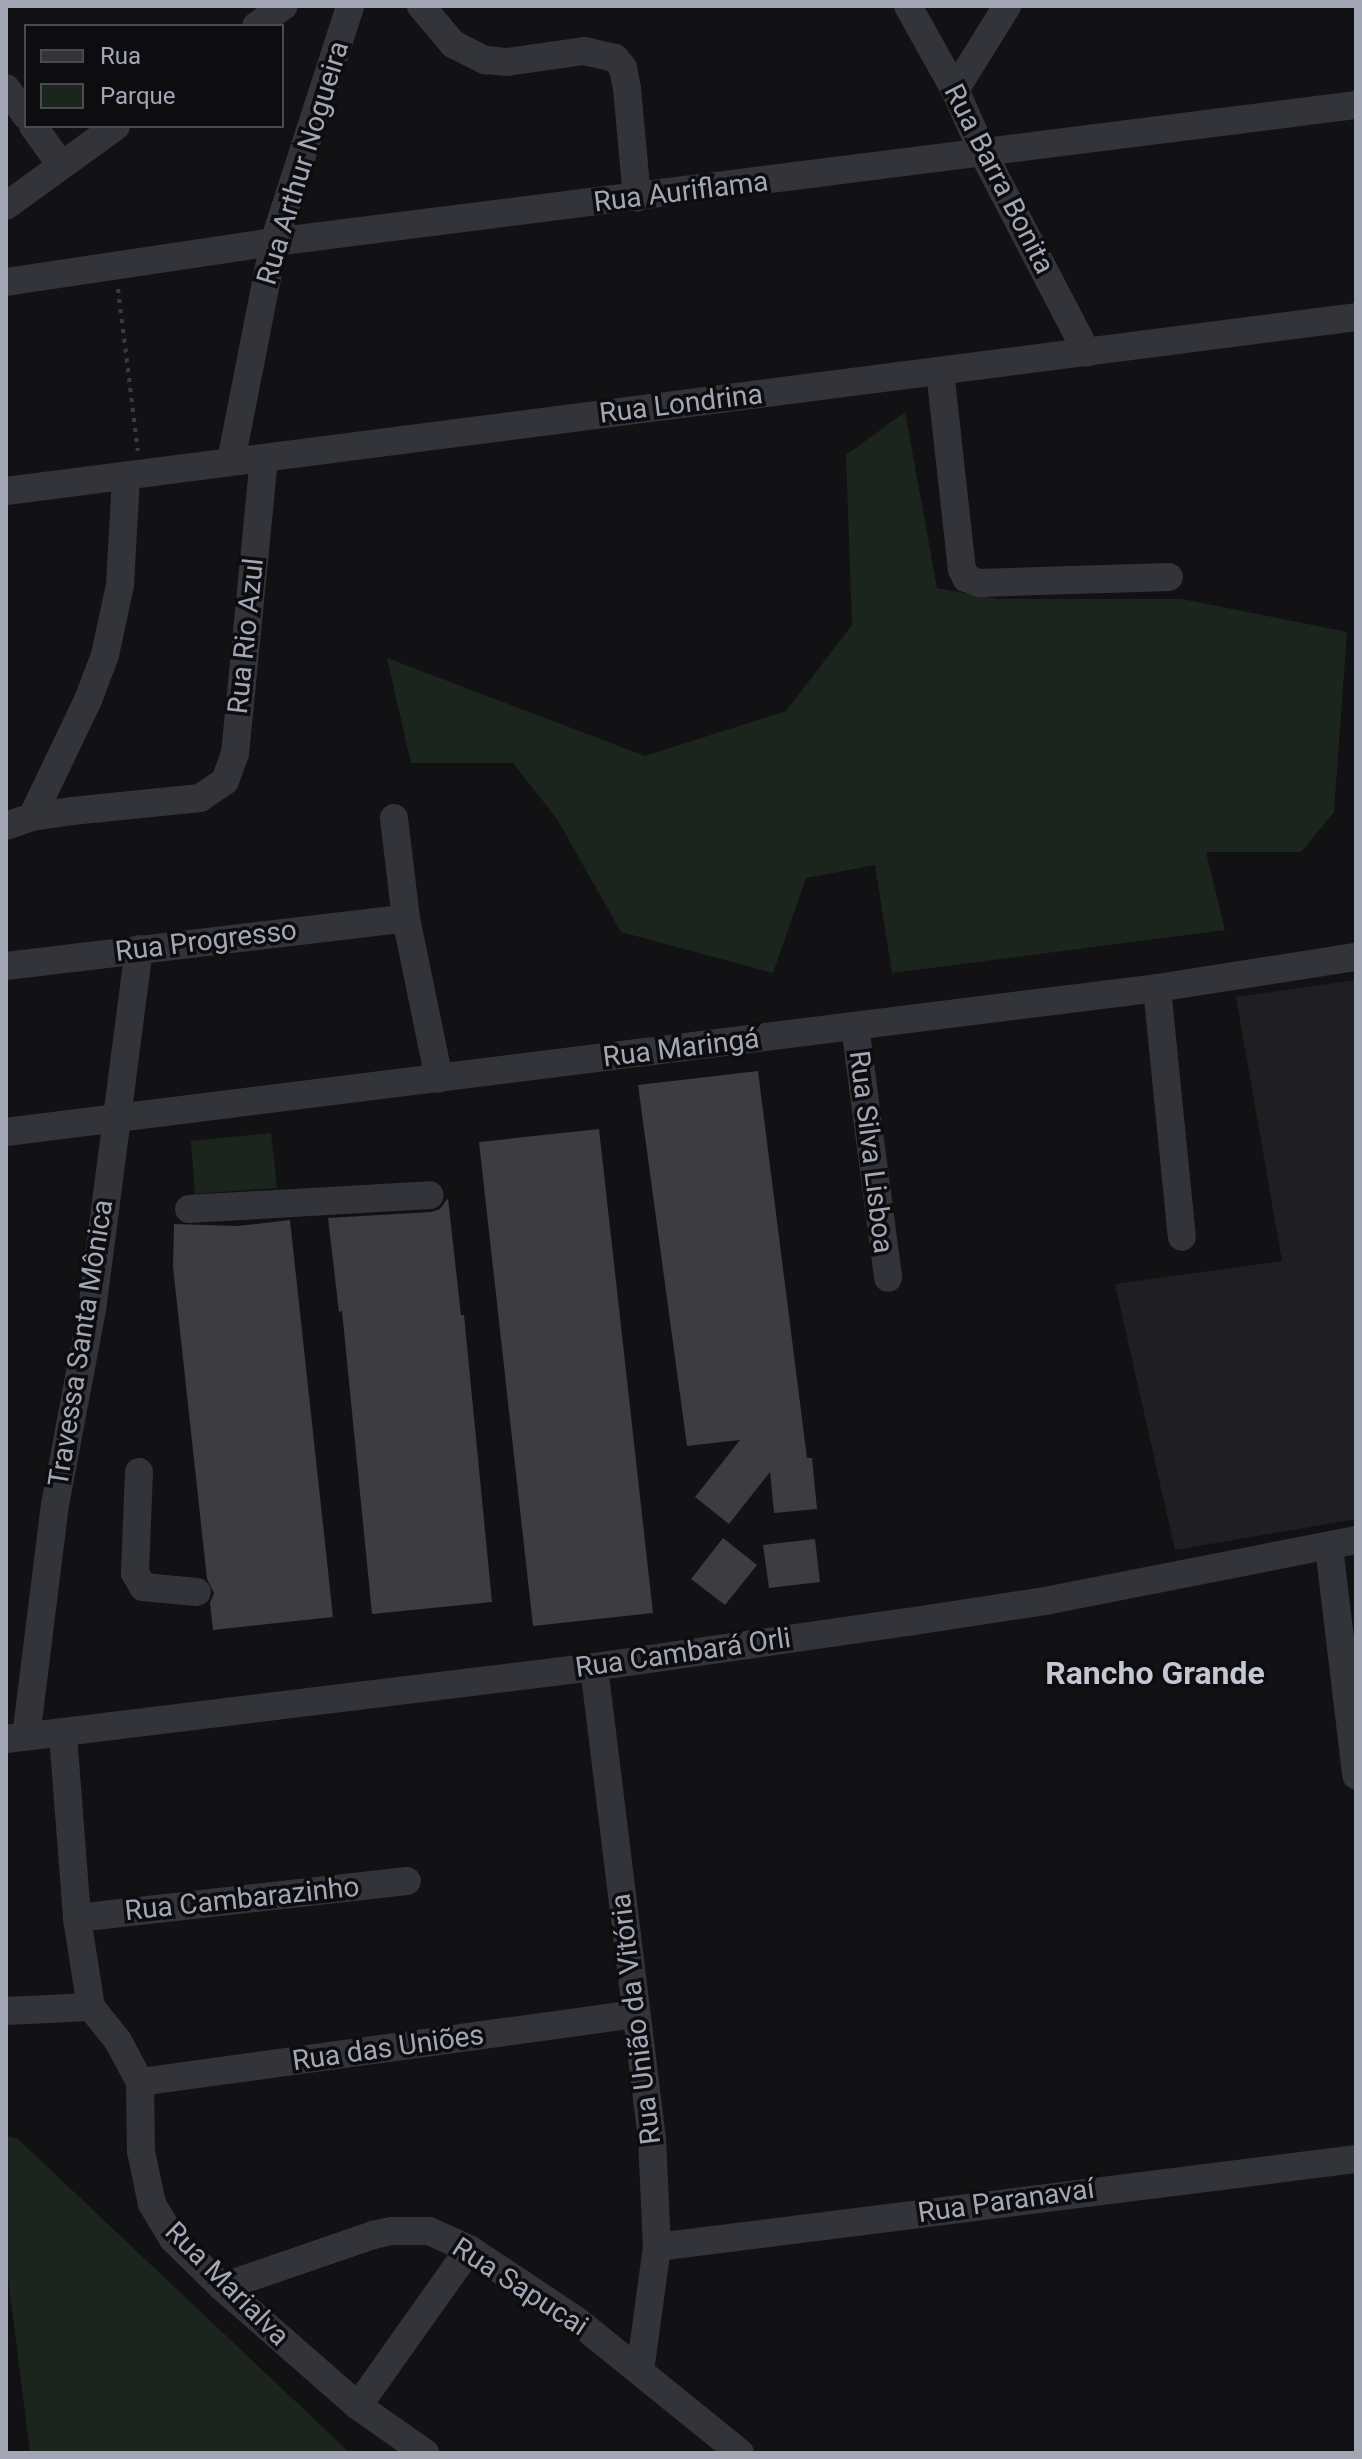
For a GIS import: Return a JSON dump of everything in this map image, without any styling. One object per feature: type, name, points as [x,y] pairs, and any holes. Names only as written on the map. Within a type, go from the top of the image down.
[{"type":"street","points":[[259,24],[284,6]]},
{"type":"street","name":"Rua Arthur Nogueira","points":[[231,461],[274,242],[350,6]]},
{"type":"street","points":[[421,6],[453,44],[485,60],[507,62],[584,51],[615,58],[623,68],[627,88],[637,198]]},
{"type":"street","name":"Rua Barra Bonita","points":[[908,6],[955,90],[983,153],[1087,353]]},
{"type":"street","points":[[955,90],[1007,6]]},
{"type":"street","points":[[6,88],[24,113]]},
{"type":"street","name":"Rua Auriflama","points":[[6,282],[274,242],[1356,105]]},
{"type":"street","points":[[34,128],[61,165]]},
{"type":"street","points":[[6,206],[113,128]]},
{"type":"street","name":"Rua Londrina","points":[[6,491],[1356,317]]},
{"type":"street","points":[[940,371],[962,569],[966,578],[979,583],[1169,577]]},
{"type":"street","name":"Rua Rio Azul","points":[[19,821],[200,798],[225,781],[235,754],[264,458]]},
{"type":"street","points":[[19,821],[88,700],[105,655],[120,585],[133,475]]},
{"type":"street","points":[[394,818],[406,918],[439,1079]]},
{"type":"street","name":"Rua Progresso","points":[[6,966],[406,918]]},
{"type":"street","name":"Travessa Santa Mônica","points":[[16,1738],[92,1310],[139,949]]},
{"type":"street","name":"Rua Maringá","points":[[6,1132],[1157,988],[1356,957]]},
{"type":"street","points":[[1157,988],[1182,1237]]},
{"type":"street","name":"Rua Silva Lisboa","points":[[855,1026],[888,1278]]},
{"type":"street","points":[[189,1209],[430,1195]]},
{"type":"street","points":[[139,1472],[135,1573],[143,1587],[197,1592]]},
{"type":"street","points":[[1342,1543],[1356,1775]]},
{"type":"street","name":"Rua Cambará Orli","points":[[16,1738],[63,1735],[210,1713],[594,1667],[1045,1601],[1342,1543]]},
{"type":"street","name":"Rua União da Vitória","points":[[594,1667],[652,2138],[657,2247],[640,2371]]},
{"type":"street","name":"Rua Marialva","points":[[63,1735],[77,1918],[91,2007],[118,2041],[140,2082],[141,2151],[152,2204],[173,2239],[222,2287],[358,2406],[425,2453]]},
{"type":"street","name":"Rua Cambarazinho","points":[[77,1918],[407,1881]]},
{"type":"street","points":[[6,2011],[91,2007]]},
{"type":"street","name":"Rua das Uniões","points":[[140,2082],[636,2014]]},
{"type":"street","name":"Rua Paranavaí","points":[[657,2247],[1356,2159]]},
{"type":"street","name":"Rua Sapucai","points":[[222,2287],[392,2231],[429,2231],[469,2249],[576,2320],[740,2453]]},
{"type":"street","points":[[358,2406],[469,2249]]},
{"type":"path","points":[[115,265],[133,475]]},
{"type":"shaded area","points":[[1356,980],[1356,1519],[1175,1550],[1115,1284],[1282,1261],[1236,997]]},
{"type":"green space","points":[[905,412],[937,588],[998,599],[1182,599],[1347,632],[1334,812],[1301,852],[1206,852],[1225,930],[892,973],[875,865],[806,878],[773,973],[621,932],[557,819],[513,763],[411,763],[387,658],[645,756],[786,711],[852,625],[846,455]]},
{"type":"green space","points":[[271,1133],[277,1188],[195,1194],[191,1141]]},
{"type":"green space","points":[[6,2136],[18,2139],[350,2453],[30,2453],[6,2262]]},
{"type":"building","points":[[758,1071],[807,1458],[812,1458],[817,1509],[774,1513],[770,1472],[729,1524],[695,1497],[740,1440],[687,1446],[638,1085]]},
{"type":"building","points":[[599,1129],[653,1613],[533,1626],[479,1142]]},
{"type":"building","points":[[448,1198],[461,1315],[464,1315],[492,1602],[372,1614],[342,1311],[339,1312],[328,1218],[431,1212],[440,1209]]},
{"type":"building","points":[[290,1220],[333,1617],[213,1630],[210,1603],[214,1593],[207,1579],[173,1267],[174,1224],[238,1226]]},
{"type":"building","points":[[723,1538],[757,1565],[725,1605],[691,1579]]},
{"type":"building","points":[[815,1539],[820,1582],[769,1588],[763,1545]]},
{"type":"district","name":"Rancho Grande","points":[[1155,1673]]}]
